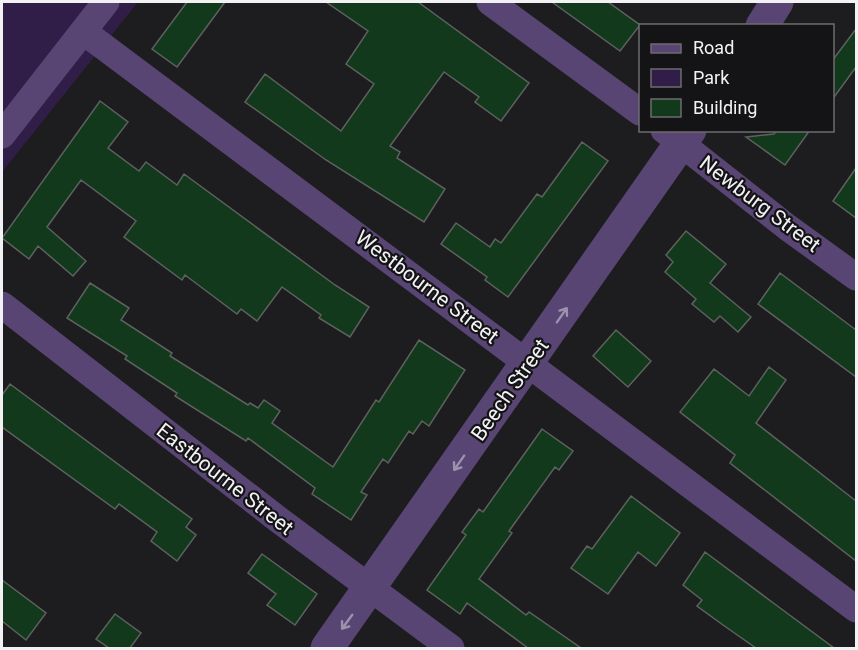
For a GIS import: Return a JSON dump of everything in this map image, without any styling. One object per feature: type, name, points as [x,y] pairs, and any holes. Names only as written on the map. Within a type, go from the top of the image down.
[{"type":"street","points":[[2,135],[106,2]]},
{"type":"street","points":[[490,2],[639,111]]},
{"type":"street","points":[[763,24],[777,2]]},
{"type":"street","name":"Westbourne Street","points":[[84,32],[856,609]]},
{"type":"street","name":"Beech Street","points":[[327,648],[529,364],[678,135]]},
{"type":"street","name":"Newburg Street","points":[[678,135],[856,277]]},
{"type":"street","name":"Eastbourne Street","points":[[2,305],[370,589],[451,648]]},
{"type":"green space","points":[[2,2],[138,2],[2,172]]},
{"type":"building","points":[[187,2],[225,2],[177,67],[152,49]]},
{"type":"building","points":[[326,2],[418,2],[529,83],[501,121],[475,102],[479,97],[444,72],[390,146],[400,152],[397,158],[445,189],[424,222],[326,160],[245,102],[265,74],[341,131],[374,84],[346,64],[368,31]]},
{"type":"building","points":[[552,2],[608,2],[639,24],[620,51]]},
{"type":"building","points":[[856,29],[856,67],[834,97],[834,58]]},
{"type":"building","points":[[100,101],[128,122],[108,148],[139,171],[146,162],[177,185],[184,174],[335,285],[369,307],[350,337],[319,318],[321,315],[282,287],[257,321],[241,309],[237,314],[185,275],[182,280],[124,237],[136,221],[81,180],[47,227],[86,261],[73,276],[38,246],[29,259],[2,238]]},
{"type":"building","points":[[776,132],[809,132],[785,165],[746,137]]},
{"type":"building","points":[[582,142],[608,161],[508,297],[485,280],[487,277],[441,244],[456,223],[490,247],[495,239],[501,243],[537,194],[542,197]]},
{"type":"building","points":[[856,168],[856,218],[833,201]]},
{"type":"building","points":[[686,231],[726,264],[710,283],[751,317],[738,332],[720,316],[714,322],[692,304],[696,299],[665,272],[673,262],[666,255]]},
{"type":"building","points":[[780,273],[856,330],[856,377],[758,304]]},
{"type":"building","points":[[90,283],[129,308],[121,320],[172,353],[170,356],[248,405],[250,403],[258,408],[264,400],[280,411],[272,423],[333,467],[376,400],[379,402],[419,340],[465,370],[429,426],[422,421],[413,434],[409,431],[388,463],[383,459],[361,492],[367,495],[351,520],[312,494],[315,488],[248,438],[246,441],[175,396],[177,393],[125,359],[127,356],[67,318]]},
{"type":"building","points":[[616,330],[651,361],[628,387],[593,356]]},
{"type":"building","points":[[769,367],[786,380],[756,423],[856,501],[856,561],[730,463],[735,455],[680,412],[714,369],[749,396]]},
{"type":"building","points":[[10,384],[192,519],[186,527],[196,535],[177,561],[151,541],[157,532],[119,504],[115,509],[2,427],[2,395]]},
{"type":"building","points":[[542,429],[573,451],[559,470],[555,467],[509,531],[512,533],[479,579],[526,615],[529,612],[581,648],[528,648],[467,603],[460,614],[427,590],[466,535],[462,532],[479,509],[483,512]]},
{"type":"building","points":[[631,496],[680,533],[656,566],[638,552],[608,594],[571,568],[587,546],[592,549]]},
{"type":"building","points":[[705,552],[834,648],[756,648],[697,606],[702,600],[683,585]]},
{"type":"building","points":[[262,554],[317,594],[295,625],[267,605],[276,594],[248,573]]},
{"type":"building","points":[[2,580],[46,613],[26,640],[2,621]]},
{"type":"building","points":[[115,614],[141,633],[130,648],[109,648],[96,639]]}]
